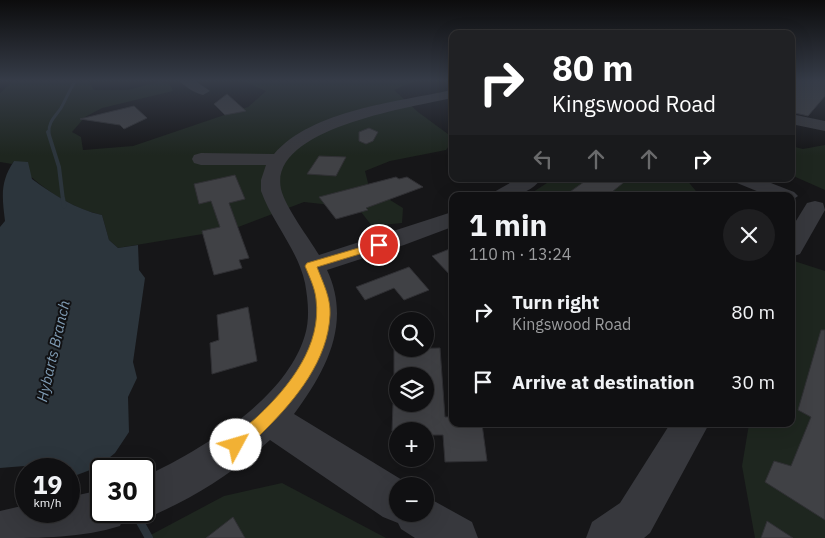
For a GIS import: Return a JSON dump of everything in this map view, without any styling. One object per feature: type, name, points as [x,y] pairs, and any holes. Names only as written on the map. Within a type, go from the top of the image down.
[{"type":"street","points":[[155,493],[215,461],[247,437],[268,418],[299,380],[312,356],[320,335],[324,315],[322,297],[311,266],[271,190],[272,172],[278,160],[295,143],[330,124],[407,105]]},
{"type":"street","points":[[795,119],[825,126]]},
{"type":"street","points":[[201,159],[278,160]]},
{"type":"street","points":[[507,192],[526,182]]},
{"type":"street","points":[[752,182],[778,192]]},
{"type":"street","points":[[795,200],[820,210],[795,244]]},
{"type":"street","points":[[311,266],[395,240],[449,220]]},
{"type":"street","points":[[268,418],[389,496]]},
{"type":"street","points":[[608,538],[635,518],[688,427]]},
{"type":"street","points":[[0,533],[90,514]]},
{"type":"street","points":[[429,522],[456,538]]},
{"type":"shaded area","points":[[0,105],[114,105],[102,108],[85,117],[72,132],[81,137],[83,150],[133,146],[250,105],[410,105],[449,135],[449,146],[446,150],[390,161],[365,171],[369,187],[403,208],[402,223],[372,226],[358,208],[304,202],[233,229],[118,248],[109,240],[102,215],[65,201],[33,179],[14,161],[12,164],[0,162]]},
{"type":"shaded area","points":[[825,145],[825,190],[795,177],[795,147],[803,149]]},
{"type":"shaded area","points":[[548,182],[688,182],[697,192],[533,192]]},
{"type":"shaded area","points":[[795,261],[825,271],[825,538],[755,538],[742,466],[748,427],[795,427]]},
{"type":"shaded area","points":[[282,483],[386,538],[145,538],[224,496]]},
{"type":"water","points":[[14,161],[28,162],[32,179],[74,205],[102,215],[109,240],[118,248],[138,245],[139,270],[145,278],[133,362],[137,378],[128,397],[129,432],[115,453],[109,458],[90,458],[90,470],[80,474],[80,458],[15,458],[15,467],[0,468],[0,227],[5,221],[3,190],[9,169]]},
{"type":"building","points":[[215,105],[239,105],[246,111],[225,115]]},
{"type":"building","points":[[795,105],[817,105],[808,116],[795,113]]},
{"type":"building","points":[[134,106],[147,118],[124,129],[120,125],[80,119]]},
{"type":"building","points":[[369,128],[378,132],[373,141],[366,144],[359,141],[359,132]]},
{"type":"building","points":[[319,156],[346,157],[336,176],[307,174]]},
{"type":"building","points":[[235,175],[245,199],[229,203],[249,258],[239,260],[242,268],[214,275],[202,231],[220,227],[211,201],[199,204],[194,184]]},
{"type":"building","points":[[396,177],[399,179],[407,177],[423,187],[366,208],[368,210],[336,219],[319,197]]},
{"type":"building","points":[[584,182],[624,182],[612,192],[570,192]]},
{"type":"building","points":[[449,249],[449,274],[432,256]]},
{"type":"building","points":[[409,267],[429,290],[404,300],[394,288],[365,300],[356,287]]},
{"type":"building","points":[[248,307],[257,361],[212,374],[210,343],[219,340],[217,315]]},
{"type":"building","points":[[821,330],[825,330],[825,520],[765,482],[774,461],[791,466],[811,417],[798,410]]},
{"type":"building","points":[[434,348],[440,348],[445,417],[449,417],[449,427],[482,427],[487,461],[445,462],[443,435],[434,435],[434,422],[392,422],[393,412],[434,412],[434,367],[394,367],[394,357],[434,357]]},
{"type":"building","points":[[233,517],[245,538],[206,538]]},
{"type":"building","points":[[767,521],[793,538],[761,538]]},
{"type":"waterway","name":"Hybarts Branch","points":[[49,133],[51,123],[63,105]]},
{"type":"waterway","name":"Hybarts Branch","points":[[48,132],[59,167],[63,200]]},
{"type":"waterway","name":"Hybarts Branch","points":[[63,199],[64,206]]},
{"type":"waterway","name":"Hybarts Branch","points":[[141,523],[149,538]]},
{"type":"route","points":[[236,445],[268,418],[281,404],[299,380],[312,356],[320,335],[324,315],[318,281],[311,266],[379,245]]}]
